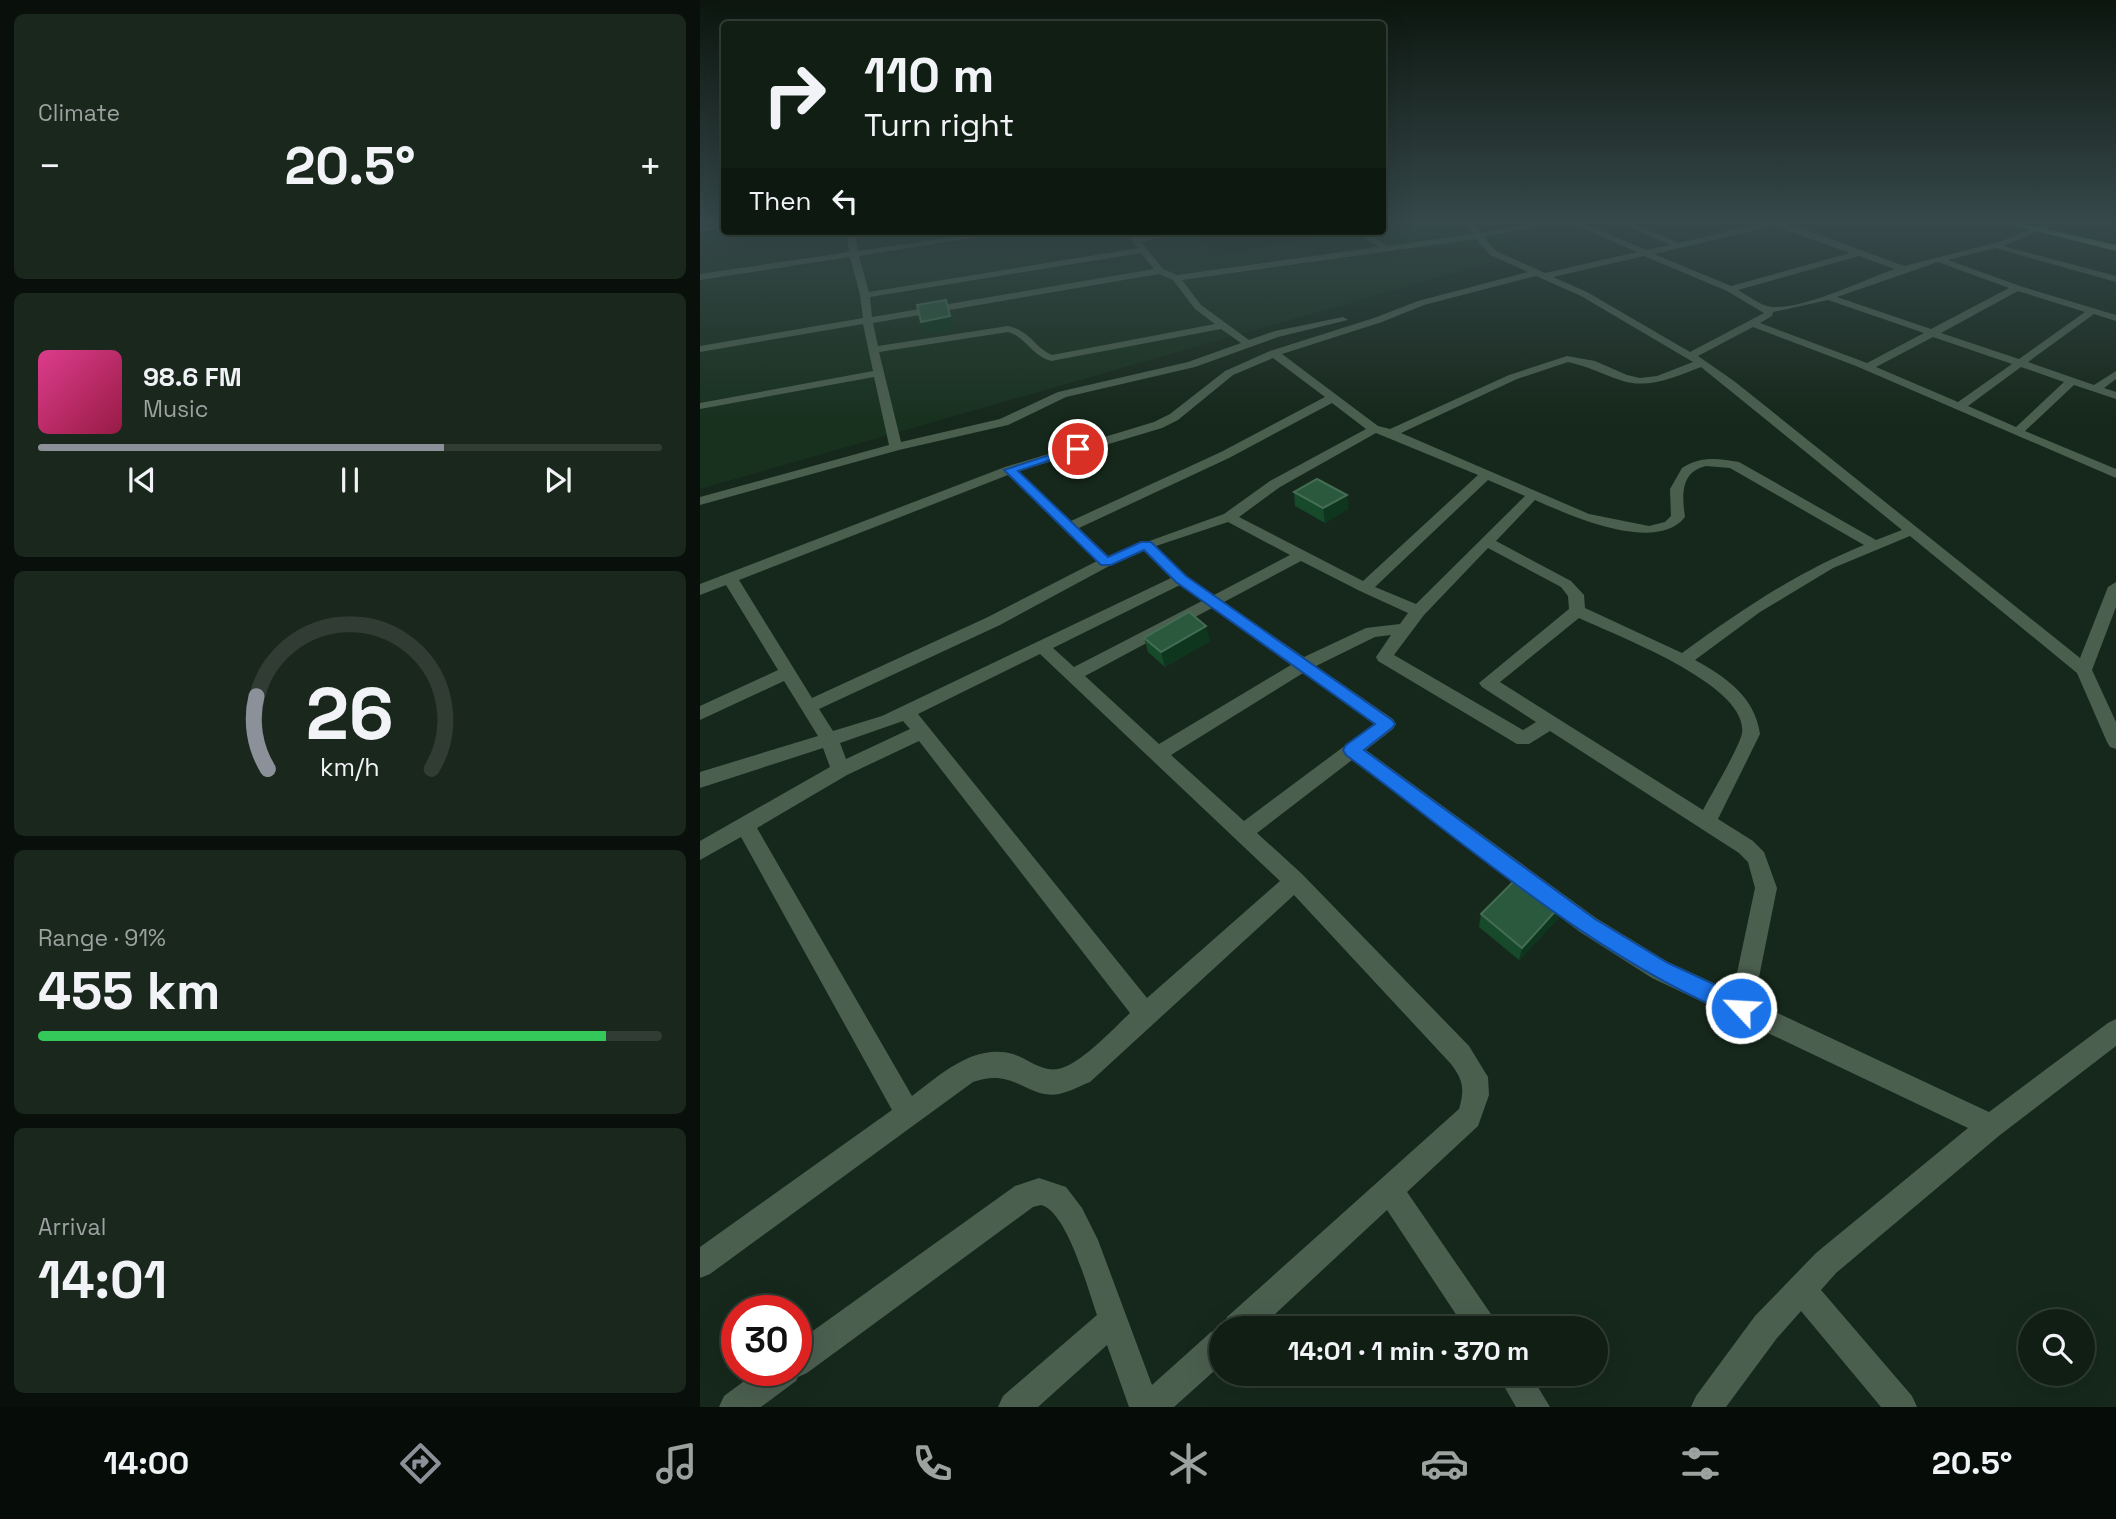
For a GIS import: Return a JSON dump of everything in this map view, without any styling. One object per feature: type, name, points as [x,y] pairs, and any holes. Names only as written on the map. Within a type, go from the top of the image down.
[{"type":"street","points":[[863,288],[873,350],[896,446]]},
{"type":"street","points":[[865,295],[911,288]]},
{"type":"street","points":[[700,349],[1061,288]]},
{"type":"street","points":[[1183,288],[1198,307],[1247,344]]},
{"type":"street","points":[[700,501],[896,446],[1003,422],[1062,394],[1191,365],[1284,332],[1405,308],[1486,288]]},
{"type":"street","points":[[1570,288],[1702,363],[2084,670],[2116,741]]},
{"type":"street","points":[[1727,288],[1768,310],[1789,308],[1853,288]]},
{"type":"street","points":[[1730,289],[1735,288]]},
{"type":"street","points":[[1868,367],[2017,288],[2116,318]]},
{"type":"street","points":[[1827,297],[2116,396]]},
{"type":"street","points":[[700,590],[1010,470],[1158,425],[1174,417],[1229,373],[1274,353],[1378,320],[1405,308]]},
{"type":"street","points":[[1690,356],[1755,324],[1769,314],[1768,310]]},
{"type":"street","points":[[1959,407],[2092,311]]},
{"type":"street","points":[[1755,324],[1868,367],[2116,474]]},
{"type":"street","points":[[873,350],[1008,329],[1023,332],[1038,352],[1051,358],[1220,326]]},
{"type":"street","points":[[1274,353],[1374,429],[1391,433],[1585,517],[1649,530],[1670,525],[1678,517],[1673,497],[1678,480],[1692,466],[1716,460],[1734,465],[1874,545]]},
{"type":"street","points":[[1391,433],[1513,377],[1567,359],[1591,363],[1623,377],[1640,381],[1659,379],[1702,363]]},
{"type":"street","points":[[700,407],[878,373]]},
{"type":"street","points":[[2096,389],[2116,374]]},
{"type":"street","points":[[2017,432],[2072,381]]},
{"type":"street","points":[[1069,527],[1225,455],[1332,398]]},
{"type":"street","points":[[808,707],[994,621],[1106,562],[1146,544],[1229,517],[1275,484],[1374,429]]},
{"type":"street","points":[[1010,470],[1106,562]]},
{"type":"street","points":[[1365,588],[1486,475]]},
{"type":"street","points":[[1532,496],[1418,611],[1402,629],[1384,657],[1523,739],[1550,722]]},
{"type":"street","points":[[1229,517],[1365,588],[1418,611]]},
{"type":"street","points":[[1681,662],[1754,608],[1828,565],[1911,531]]},
{"type":"street","points":[[1487,542],[1566,584],[1576,595],[1577,611]]},
{"type":"street","points":[[1146,544],[1181,579],[1387,724],[1243,833]]},
{"type":"street","points":[[1073,675],[1301,555]]},
{"type":"street","points":[[729,577],[830,741],[840,770]]},
{"type":"street","points":[[700,780],[830,741],[906,712],[1181,579]]},
{"type":"street","points":[[2084,670],[2116,587]]},
{"type":"street","points":[[1577,611],[1681,662],[1726,688],[1743,707],[1751,734],[1707,822]]},
{"type":"street","points":[[1577,611],[1488,683],[1746,847],[1757,858],[1766,888],[1741,1008]]},
{"type":"street","points":[[1157,755],[1305,664],[1372,632],[1402,629]]},
{"type":"street","points":[[1040,645],[1294,881],[1437,1030],[1476,1077],[1476,1095],[1469,1117],[1251,1316]]},
{"type":"street","points":[[700,713],[788,673]]},
{"type":"street","points":[[906,712],[1147,1016]]},
{"type":"street","points":[[700,851],[840,770],[921,732]]},
{"type":"street","points":[[1352,750],[1588,925],[1660,970],[1991,1126]]},
{"type":"street","points":[[745,825],[908,1114]]},
{"type":"street","points":[[700,1264],[966,1072],[986,1065],[1011,1066],[1037,1079],[1057,1082],[1081,1073],[1294,881]]},
{"type":"street","points":[[1707,1407],[1766,1327],[1826,1263],[1991,1126],[2116,1031]]},
{"type":"street","points":[[1390,1190],[1474,1316]]},
{"type":"street","points":[[812,1350],[1025,1196],[1042,1191],[1058,1197],[1084,1240],[1145,1407]]},
{"type":"street","points":[[1801,1289],[1901,1407]]},
{"type":"street","points":[[1014,1407],[1113,1320]]},
{"type":"street","points":[[1151,1407],[1209,1355]]},
{"type":"street","points":[[736,1407],[764,1386]]},
{"type":"street","points":[[1520,1386],[1534,1407]]},
{"type":"shaded area","points":[[700,288],[1403,288],[700,489]]},
{"type":"building","points":[[946,300],[950,316],[921,322],[917,305]]},
{"type":"building","points":[[1317,479],[1347,495],[1323,508],[1294,492]]},
{"type":"building","points":[[1189,612],[1206,626],[1161,652],[1144,638]]},
{"type":"building","points":[[1520,875],[1561,905],[1522,948],[1481,914]]},
{"type":"route","points":[[1078,449],[1010,470],[1106,562],[1146,544],[1181,579],[1387,724],[1352,750],[1588,925],[1660,970],[1741,1008]]}]
